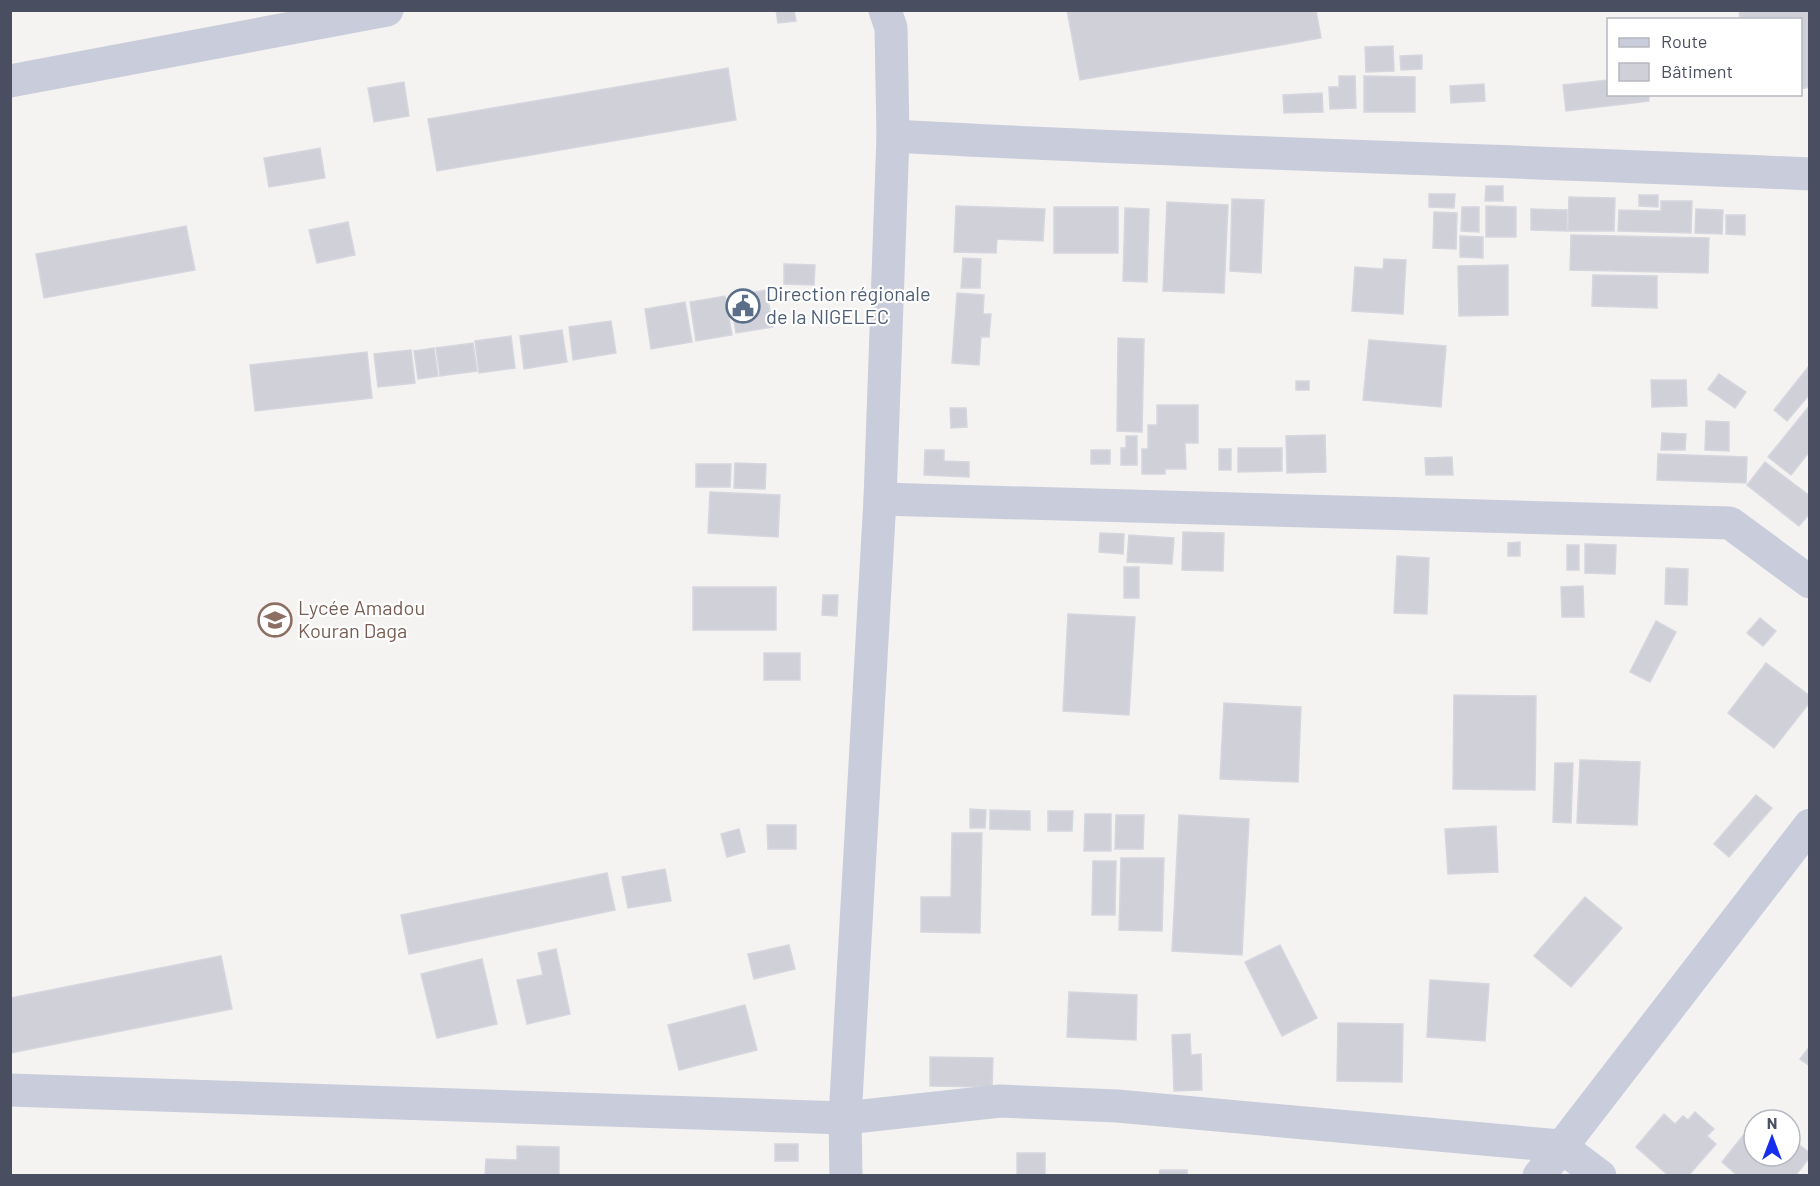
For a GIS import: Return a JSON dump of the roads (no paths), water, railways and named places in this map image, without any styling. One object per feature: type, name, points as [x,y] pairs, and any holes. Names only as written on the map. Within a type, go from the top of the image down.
[{"type":"street","points":[[10,81],[387,10]]},
{"type":"street","points":[[846,1176],[845,1118],[880,499],[892,136],[891,28],[885,10]]},
{"type":"street","points":[[892,136],[1077,146],[1623,165],[1809,174]]},
{"type":"street","points":[[880,499],[1730,523],[1809,582]]},
{"type":"street","points":[[1539,1176],[1809,825]]},
{"type":"street","points":[[10,1090],[845,1118],[1000,1101],[1117,1106],[1560,1146],[1600,1176]]},
{"type":"place","name":"Direction régionale de la NIGELEC","points":[[743,306]]},
{"type":"place","name":"Lycée Amadou Kouran Daga","points":[[275,620]]}]
